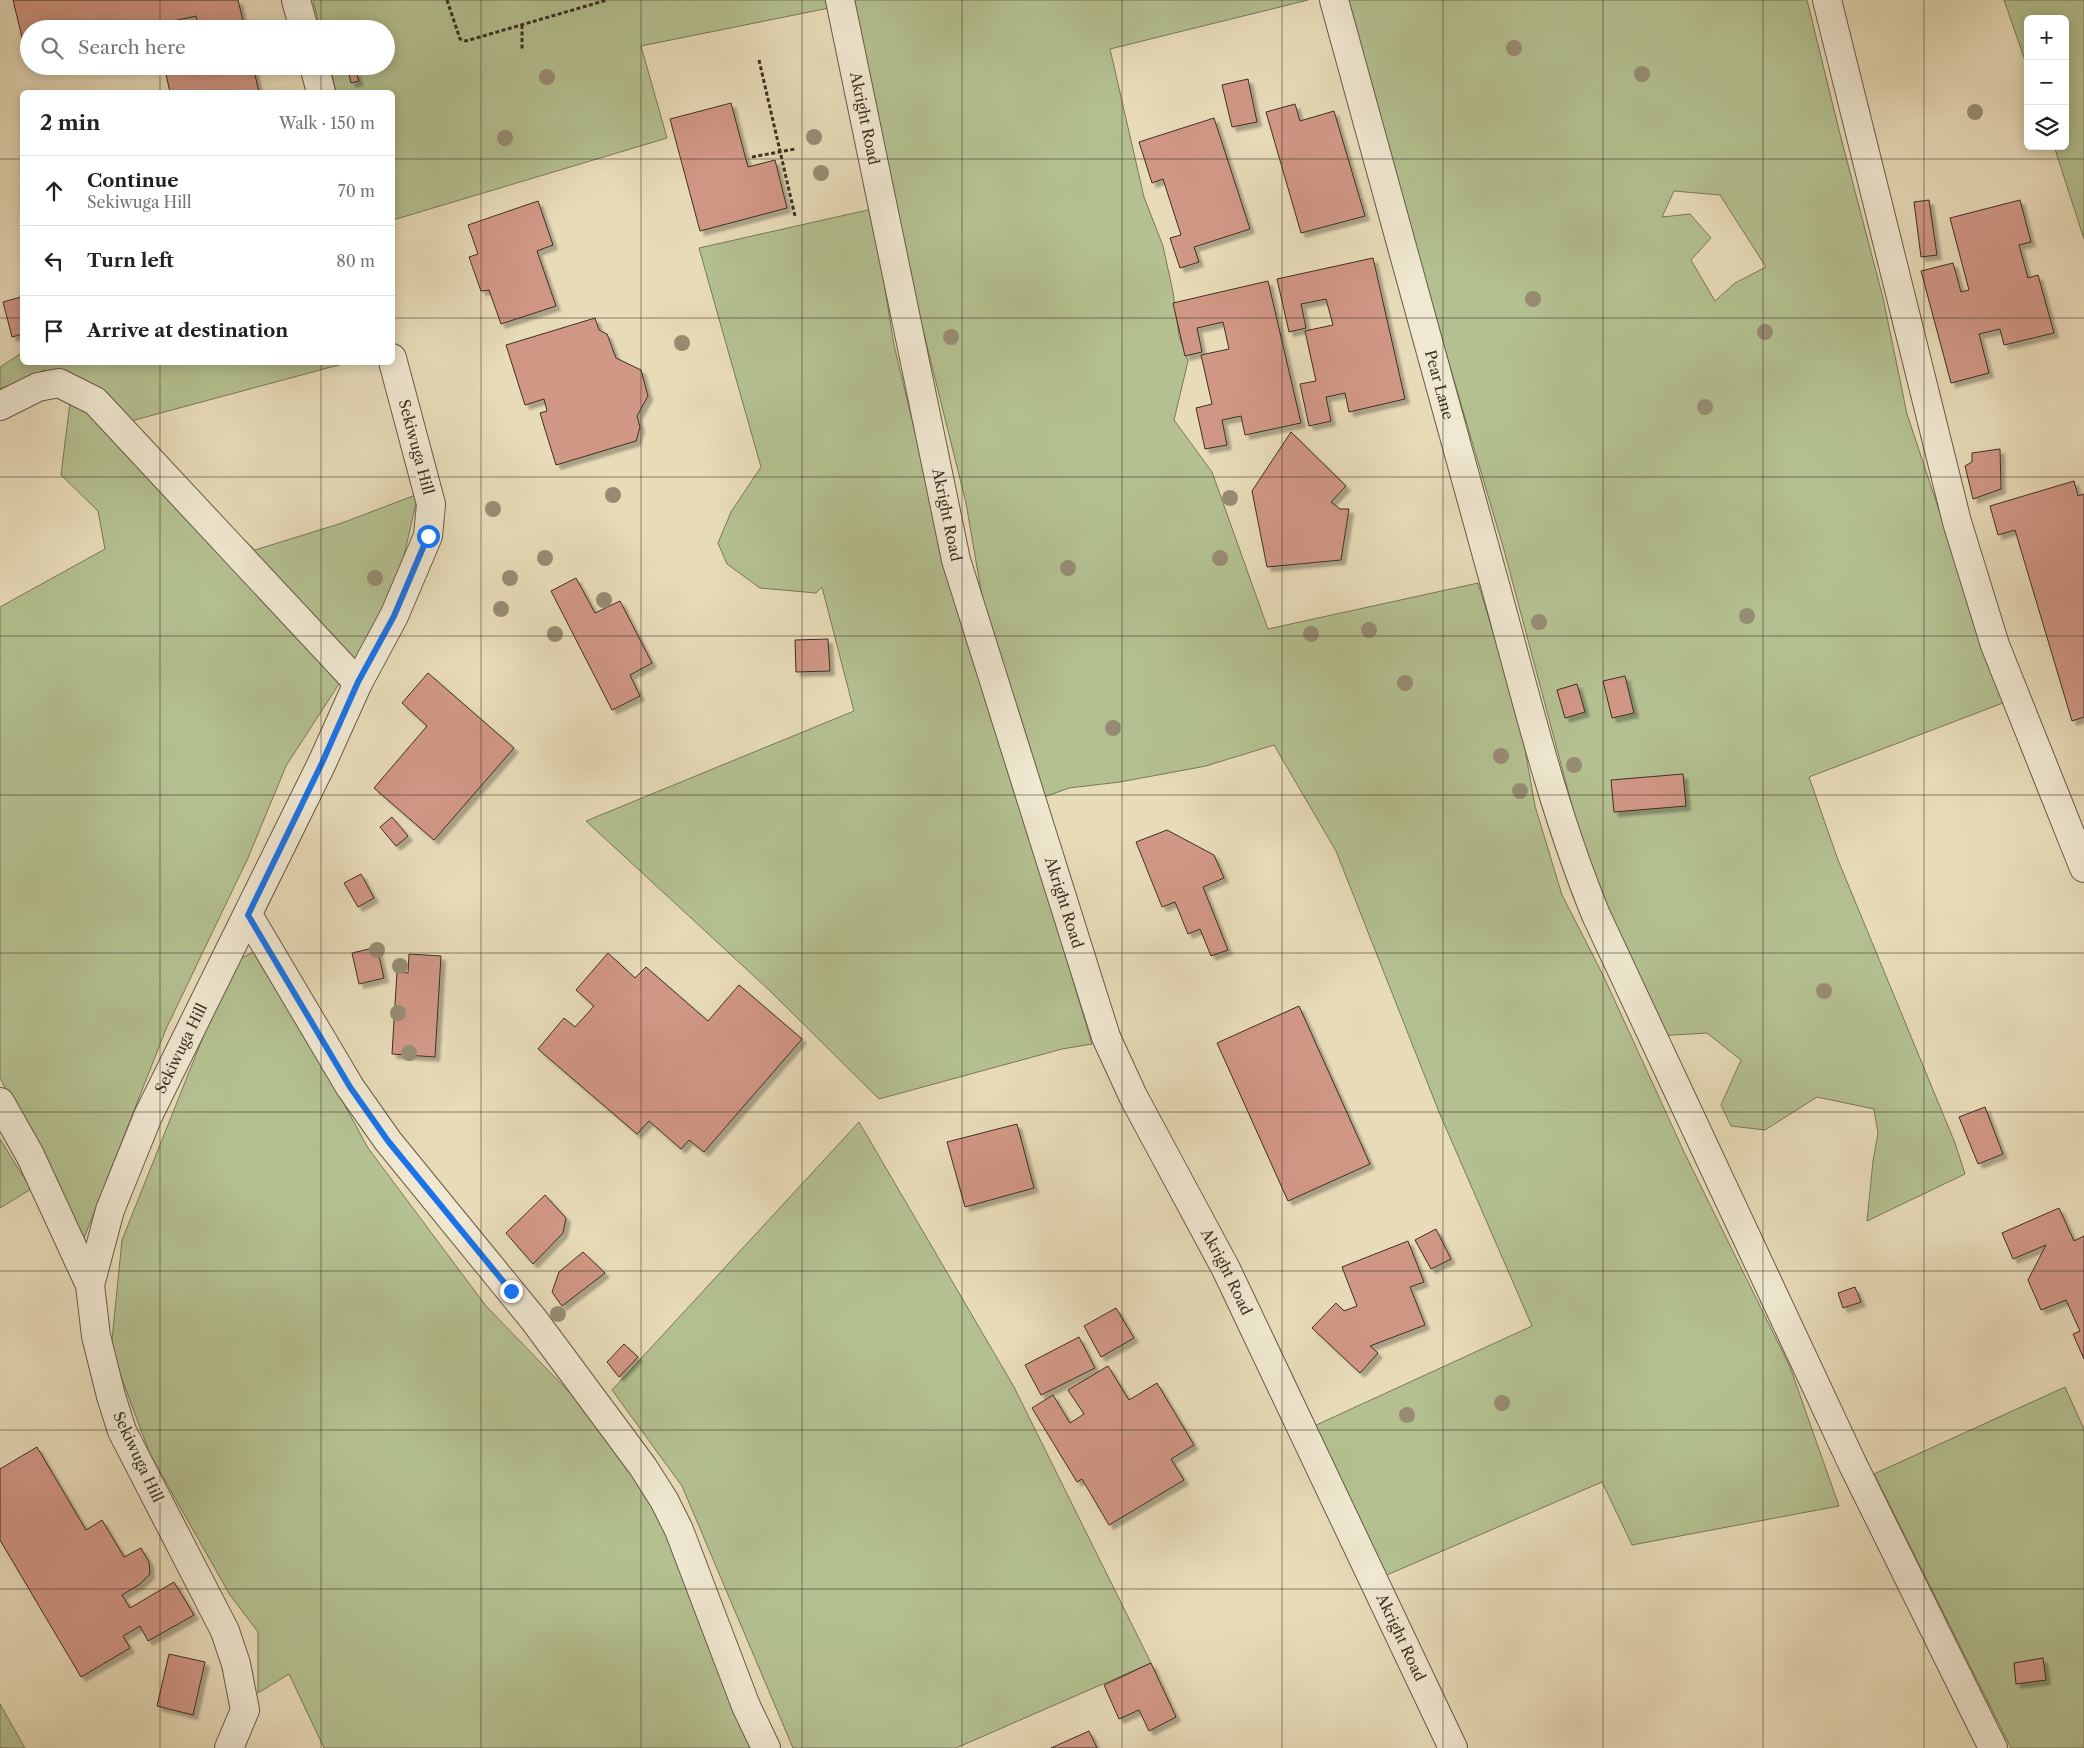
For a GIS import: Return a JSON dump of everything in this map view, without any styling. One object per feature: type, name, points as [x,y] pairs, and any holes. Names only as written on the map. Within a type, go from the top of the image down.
[{"type":"street","points":[[296,0],[302,20]]},
{"type":"street","name":"Akright Road","points":[[840,0],[956,560],[1106,1037],[1134,1096],[1226,1269],[1453,1748]]},
{"type":"street","name":"Pear Lane","points":[[1334,0],[1547,770],[1579,874],[1596,915],[1852,1464],[1993,1748]]},
{"type":"street","points":[[1827,0],[1957,522],[1994,645],[2084,868]]},
{"type":"street","points":[[316,75],[320,90]]},
{"type":"street","name":"Sekiwuga Hill","points":[[229,1748],[244,1710],[236,1664],[225,1630],[122,1431],[96,1336],[90,1285],[110,1210],[148,1116],[322,763],[358,682],[394,616],[428,536],[432,504],[394,365]]},
{"type":"street","points":[[0,406],[38,387],[59,383],[95,401],[358,682]]},
{"type":"street","points":[[248,915],[350,1087],[388,1141],[534,1320],[643,1467],[664,1500],[679,1530],[746,1706],[766,1748]]},
{"type":"street","points":[[0,1102],[30,1155],[90,1285]]},
{"type":"path","points":[[447,0],[462,40],[522,25],[606,0]]},
{"type":"path","points":[[522,25],[522,49]]},
{"type":"path","points":[[759,60],[795,216]]},
{"type":"path","points":[[752,157],[795,149]]},
{"type":"green space","points":[[313,0],[827,0],[829,8],[641,46],[667,138],[395,219],[395,90],[336,90],[332,75],[395,75],[395,20],[318,20]]},
{"type":"green space","points":[[841,0],[1308,0],[1110,49],[1144,197],[1163,246],[1173,292],[1179,336],[1188,361],[1174,420],[1212,472],[1268,629],[1478,583],[1520,721],[1535,806],[1562,895],[1603,975],[1685,1154],[1790,1367],[1839,1506],[1632,1545],[1602,1482],[1373,1581],[1301,1432],[1532,1326],[1439,1112],[1336,851],[1274,745],[1206,766],[1120,782],[1069,788],[1044,797],[983,602],[966,503]]},
{"type":"green space","points":[[1342,0],[1807,0],[1883,298],[1907,414],[2003,703],[1809,777],[1838,860],[1955,1143],[1965,1174],[1867,1221],[1878,1133],[1874,1109],[1817,1097],[1765,1130],[1731,1126],[1721,1105],[1741,1060],[1707,1033],[1655,1036],[1591,877],[1504,550]],"holes":[[[1674,191],[1720,195],[1766,267],[1735,283],[1715,301],[1691,260],[1711,238],[1690,214],[1662,217]]]},
{"type":"green space","points":[[2004,0],[2084,0],[2084,239],[2055,150],[2069,150],[2069,15],[2024,15],[2024,58]]},
{"type":"green space","points":[[872,209],[894,345],[938,528],[1092,1044],[1062,1049],[879,1099],[769,990],[586,821],[854,711],[822,587],[816,593],[760,588],[727,564],[718,543],[731,512],[761,467],[699,248]]},
{"type":"green space","points":[[20,354],[20,365],[339,365],[120,424],[255,550],[342,523],[418,494],[401,569],[368,639],[286,766],[248,858],[166,1029],[84,1238],[0,1078],[0,607],[105,549],[98,511],[61,475],[71,394],[45,370],[0,389],[0,367]]},
{"type":"green space","points":[[256,951],[272,972],[368,1148],[486,1306],[572,1395],[644,1483],[757,1748],[324,1748],[289,1674],[258,1693],[258,1632],[230,1595],[150,1454],[111,1350],[122,1240],[233,962]]},
{"type":"green space","points":[[859,1122],[1014,1387],[1151,1663],[956,1748],[793,1748],[682,1486],[612,1390]]},
{"type":"green space","points":[[0,1139],[31,1189],[0,1208]]},
{"type":"green space","points":[[2065,1387],[2084,1429],[2084,1748],[2011,1748],[1874,1474]]},
{"type":"green space","points":[[0,1704],[25,1748],[0,1748]]},
{"type":"building","points":[[13,0],[238,0],[243,20],[197,20],[196,16],[178,20],[20,20],[20,29]]},
{"type":"building","points":[[166,75],[255,75],[259,90],[170,90]]},
{"type":"building","points":[[349,75],[357,75],[359,81],[351,83]]},
{"type":"building","points":[[1248,79],[1257,122],[1232,127],[1222,85]]},
{"type":"building","points":[[731,103],[748,167],[775,160],[787,208],[700,231],[670,119]]},
{"type":"building","points":[[1295,104],[1300,121],[1334,111],[1365,216],[1301,233],[1266,112]]},
{"type":"building","points":[[1214,118],[1250,229],[1194,247],[1199,262],[1180,268],[1170,238],[1181,235],[1163,179],[1152,183],[1139,142]]},
{"type":"building","points":[[1929,200],[1937,255],[1921,257],[1914,202]]},
{"type":"building","points":[[2020,200],[2031,242],[2019,245],[2028,278],[2038,275],[2054,333],[2004,345],[2000,329],[1979,334],[1989,373],[1951,383],[1921,271],[1953,263],[1961,292],[1969,290],[1950,218]]},
{"type":"building","points":[[538,201],[553,245],[537,251],[556,306],[501,324],[489,290],[481,291],[469,257],[478,254],[468,225]]},
{"type":"building","points":[[1373,258],[1405,399],[1349,412],[1345,393],[1326,397],[1331,421],[1309,426],[1300,384],[1316,381],[1305,331],[1333,325],[1326,299],[1301,304],[1306,328],[1289,332],[1277,279]]},
{"type":"building","points":[[1268,281],[1301,423],[1245,435],[1241,416],[1222,420],[1227,445],[1205,449],[1196,408],[1212,404],[1201,355],[1229,349],[1223,322],[1197,328],[1202,352],[1185,356],[1173,303]]},
{"type":"building","points":[[20,298],[20,335],[12,337],[3,302]]},
{"type":"building","points":[[595,318],[599,330],[607,334],[616,358],[641,370],[648,396],[637,416],[640,427],[636,441],[556,465],[540,413],[547,411],[544,399],[525,405],[506,345]]},
{"type":"building","points":[[1291,432],[1346,486],[1331,502],[1340,509],[1349,509],[1341,560],[1267,567],[1252,491]]},
{"type":"building","points":[[2000,449],[2001,489],[1973,499],[1965,466],[1972,462],[1972,453]]},
{"type":"building","points":[[2074,481],[2078,496],[2084,494],[2084,717],[2072,721],[2015,530],[1998,535],[1990,506]]},
{"type":"building","points":[[576,578],[595,613],[620,601],[652,663],[630,675],[640,696],[612,710],[551,591]]},
{"type":"building","points":[[828,639],[830,671],[796,672],[795,640]]},
{"type":"building","points":[[428,673],[514,748],[434,840],[374,788],[427,726],[402,703]]},
{"type":"building","points":[[1625,676],[1634,713],[1612,718],[1603,681]]},
{"type":"building","points":[[1577,684],[1585,712],[1565,718],[1557,690]]},
{"type":"building","points":[[1683,774],[1686,806],[1614,812],[1611,780]]},
{"type":"building","points":[[392,817],[408,836],[396,846],[380,827]]},
{"type":"building","points":[[1167,830],[1214,855],[1224,878],[1203,887],[1228,950],[1211,956],[1200,929],[1188,934],[1175,902],[1162,907],[1136,842]]},
{"type":"building","points":[[361,874],[374,898],[358,907],[344,883]]},
{"type":"building","points":[[377,947],[384,978],[359,984],[352,953]]},
{"type":"building","points":[[608,953],[635,978],[646,967],[708,1021],[739,985],[802,1039],[704,1152],[689,1140],[681,1149],[649,1121],[637,1134],[538,1049],[564,1018],[575,1027],[594,1006],[576,990]]},
{"type":"building","points":[[409,954],[441,956],[435,1057],[392,1054],[397,972],[408,973]]},
{"type":"building","points":[[1299,1006],[1370,1164],[1288,1201],[1217,1043]]},
{"type":"building","points":[[1985,1107],[2003,1154],[1978,1164],[1959,1117]]},
{"type":"building","points":[[1017,1124],[1034,1188],[965,1207],[947,1142]]},
{"type":"building","points":[[545,1195],[566,1218],[563,1233],[533,1264],[506,1233]]},
{"type":"building","points":[[2059,1208],[2074,1241],[2084,1236],[2084,1359],[2073,1334],[2080,1331],[2066,1300],[2041,1310],[2028,1280],[2046,1245],[2013,1259],[2002,1233]]},
{"type":"building","points":[[1436,1229],[1451,1259],[1431,1269],[1415,1240]]},
{"type":"building","points":[[1408,1241],[1424,1282],[1410,1287],[1425,1325],[1370,1346],[1378,1353],[1360,1373],[1312,1328],[1336,1303],[1344,1311],[1357,1306],[1342,1267]]},
{"type":"building","points":[[583,1252],[605,1273],[562,1306],[552,1292],[559,1272]]},
{"type":"building","points":[[1855,1287],[1861,1302],[1843,1308],[1838,1293]]},
{"type":"building","points":[[1116,1308],[1134,1338],[1101,1357],[1084,1326]]},
{"type":"building","points":[[1079,1337],[1095,1368],[1041,1395],[1025,1365]]},
{"type":"building","points":[[624,1344],[638,1357],[619,1377],[607,1362]]},
{"type":"building","points":[[1108,1366],[1129,1400],[1157,1383],[1194,1445],[1171,1459],[1184,1480],[1109,1525],[1082,1479],[1077,1482],[1032,1408],[1053,1395],[1070,1423],[1084,1414],[1068,1390]]},
{"type":"building","points":[[37,1447],[86,1530],[102,1520],[124,1557],[141,1548],[149,1562],[150,1574],[140,1584],[122,1595],[130,1608],[174,1582],[194,1615],[148,1641],[140,1626],[123,1636],[130,1648],[81,1677],[0,1540],[0,1469]]},
{"type":"building","points":[[169,1654],[205,1662],[193,1715],[157,1706]]},
{"type":"building","points":[[2043,1658],[2046,1680],[2016,1684],[2014,1663]]},
{"type":"building","points":[[1151,1663],[1176,1717],[1149,1731],[1139,1710],[1119,1719],[1104,1685]]},
{"type":"building","points":[[1089,1731],[1097,1748],[1051,1748]]},
{"type":"route","points":[[428,536],[394,616],[358,682],[322,763],[248,915],[350,1087],[388,1141],[511,1291]]}]
